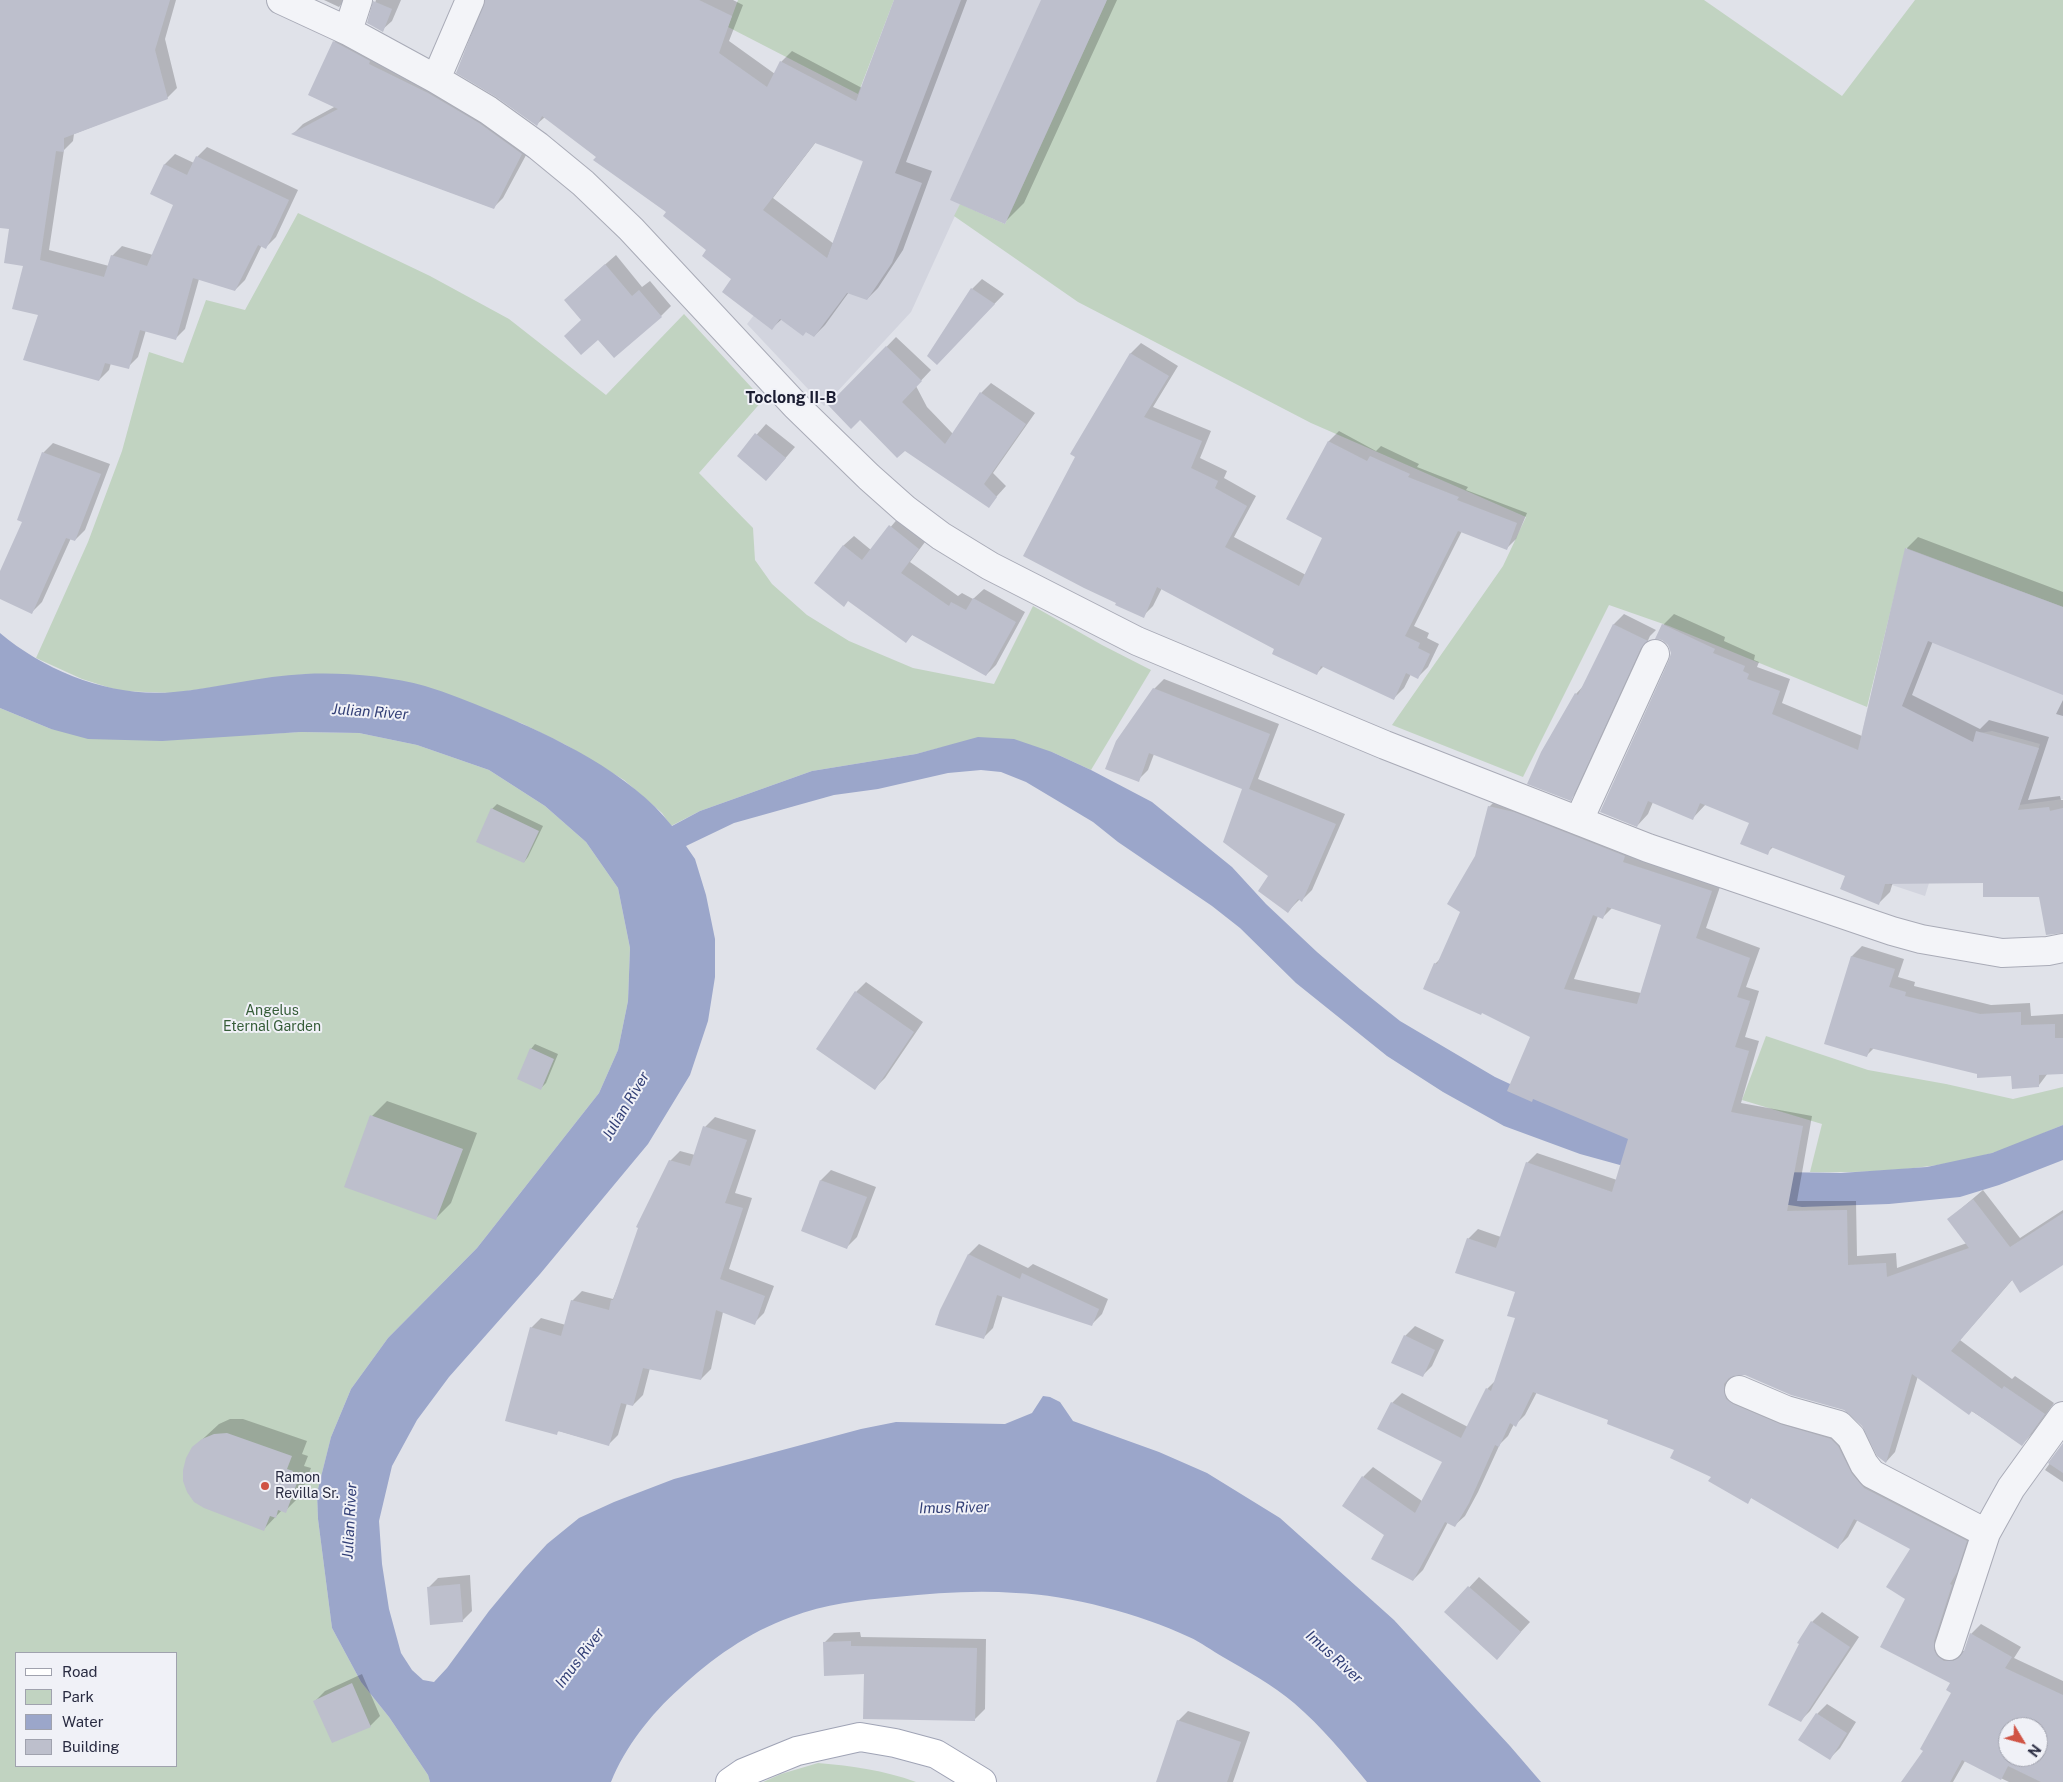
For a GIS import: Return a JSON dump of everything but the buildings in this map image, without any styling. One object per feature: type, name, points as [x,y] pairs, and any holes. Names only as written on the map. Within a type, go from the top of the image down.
[{"type":"main road","points":[[730,1782],[743,1773],[797,1751],[860,1738],[895,1743],[936,1754],[982,1782]]},
{"type":"street","points":[[281,0],[348,31],[436,79],[488,110],[538,146],[584,183],[631,228],[818,429],[905,509],[941,536],[990,566],[1137,641],[1385,745],[1658,851],[1892,931],[1921,939],[2002,953],[2048,951],[2063,948]]},
{"type":"street","points":[[348,31],[358,0]]},
{"type":"street","points":[[436,79],[470,0]]},
{"type":"street","points":[[1578,820],[1654,654]]},
{"type":"street","points":[[1739,1390],[1786,1410],[1839,1425],[1851,1437],[1864,1464],[1872,1474],[1986,1533]]},
{"type":"street","points":[[1949,1646],[1986,1533],[2011,1488],[2063,1416]]},
{"type":"shaded area","points":[[894,0],[1102,0],[1106,2],[1005,224],[960,205],[911,312],[824,406],[747,324],[794,264],[818,282],[863,162],[837,151]]},
{"type":"shaded area","points":[[1905,548],[2063,607],[2063,799],[2019,805],[2040,744],[1992,731],[1980,733],[1925,896],[1889,884],[1927,762],[1862,732]]},
{"type":"green space","points":[[738,0],[894,0],[858,94],[728,27]]},
{"type":"green space","points":[[1102,0],[1704,0],[1842,96],[1915,0],[2063,0],[2063,607],[1906,548],[1867,707],[1669,626],[1609,605],[1523,777],[1392,725],[1503,566],[1526,517],[1311,423],[1078,302],[954,216],[960,204],[1005,224],[1106,2]]},
{"type":"green space","points":[[298,213],[430,276],[509,319],[606,395],[684,314],[763,400],[699,473],[753,528],[755,560],[772,584],[807,615],[849,641],[913,668],[994,684],[1033,606],[1151,670],[1091,770],[1052,752],[943,747],[916,754],[812,771],[700,811],[671,826],[662,813],[624,780],[566,745],[521,723],[306,674],[173,693],[120,691],[82,679],[36,658],[88,542],[122,451],[149,352],[183,363],[206,300],[245,310]]},
{"type":"green space","name":"Angelus Eternal Garden","points":[[0,708],[51,729],[248,735],[301,732],[359,733],[417,745],[489,770],[545,806],[586,842],[618,888],[630,948],[628,1001],[618,1050],[599,1093],[477,1248],[388,1338],[351,1389],[331,1437],[317,1493],[318,1519],[332,1628],[361,1682],[389,1717],[428,1775],[430,1782],[0,1782]]},
{"type":"green space","points":[[1766,1036],[1868,1070],[1946,1084],[2013,1099],[2063,1087],[2063,1125],[2001,1150],[1970,1159],[1925,1167],[1879,1171],[1810,1172],[1822,1124],[1742,1100]]},
{"type":"green space","points":[[818,1763],[868,1769],[916,1782],[763,1782],[781,1774]]},
{"type":"water","points":[[0,633],[38,660],[59,670],[104,686],[128,691],[174,692],[272,677],[319,674],[381,677],[425,686],[516,721],[590,758],[635,789],[672,826],[700,811],[812,771],[916,754],[978,737],[1014,739],[1052,752],[1152,802],[1232,867],[1266,904],[1317,952],[1400,1021],[1495,1077],[1568,1111],[1776,1172],[1841,1173],[1927,1167],[1992,1153],[2063,1125],[2063,1160],[1999,1185],[1960,1197],[1889,1204],[1802,1207],[1736,1197],[1580,1154],[1504,1126],[1443,1092],[1387,1056],[1296,983],[1240,928],[1212,906],[1118,842],[1093,822],[1026,782],[1001,772],[981,770],[948,773],[878,789],[834,795],[734,823],[686,846],[695,859],[706,895],[715,939],[715,977],[708,1021],[690,1075],[648,1144],[540,1274],[449,1377],[417,1420],[392,1466],[379,1521],[382,1564],[389,1609],[401,1653],[412,1670],[423,1680],[434,1682],[447,1668],[489,1611],[547,1544],[579,1518],[614,1502],[674,1479],[861,1429],[896,1422],[1005,1424],[1032,1413],[1043,1396],[1060,1402],[1073,1421],[1159,1452],[1207,1473],[1280,1518],[1394,1620],[1541,1782],[1367,1782],[1323,1731],[1286,1696],[1193,1639],[1127,1613],[1059,1597],[1001,1592],[956,1592],[843,1603],[804,1613],[760,1630],[717,1657],[669,1699],[649,1720],[631,1744],[611,1782],[430,1782],[428,1775],[389,1717],[361,1682],[332,1628],[318,1519],[317,1493],[331,1437],[351,1389],[388,1338],[477,1248],[599,1093],[618,1050],[628,1001],[630,948],[618,888],[586,842],[545,806],[489,770],[417,745],[359,733],[301,732],[162,741],[88,739],[51,729],[0,708]]},
{"type":"place","name":"Ramon Revilla Sr.","points":[[265,1486]]},
{"type":"district","name":"Toclong II-B","points":[[791,398]]},
{"type":"water label","name":"Julian River","points":[[370,712]]},
{"type":"water label","name":"Julian River","points":[[626,1106]]},
{"type":"water label","name":"Imus River","points":[[954,1508]]},
{"type":"water label","name":"Julian River","points":[[350,1521]]},
{"type":"water label","name":"Imus River","points":[[1334,1657]]},
{"type":"water label","name":"Imus River","points":[[580,1658]]}]
